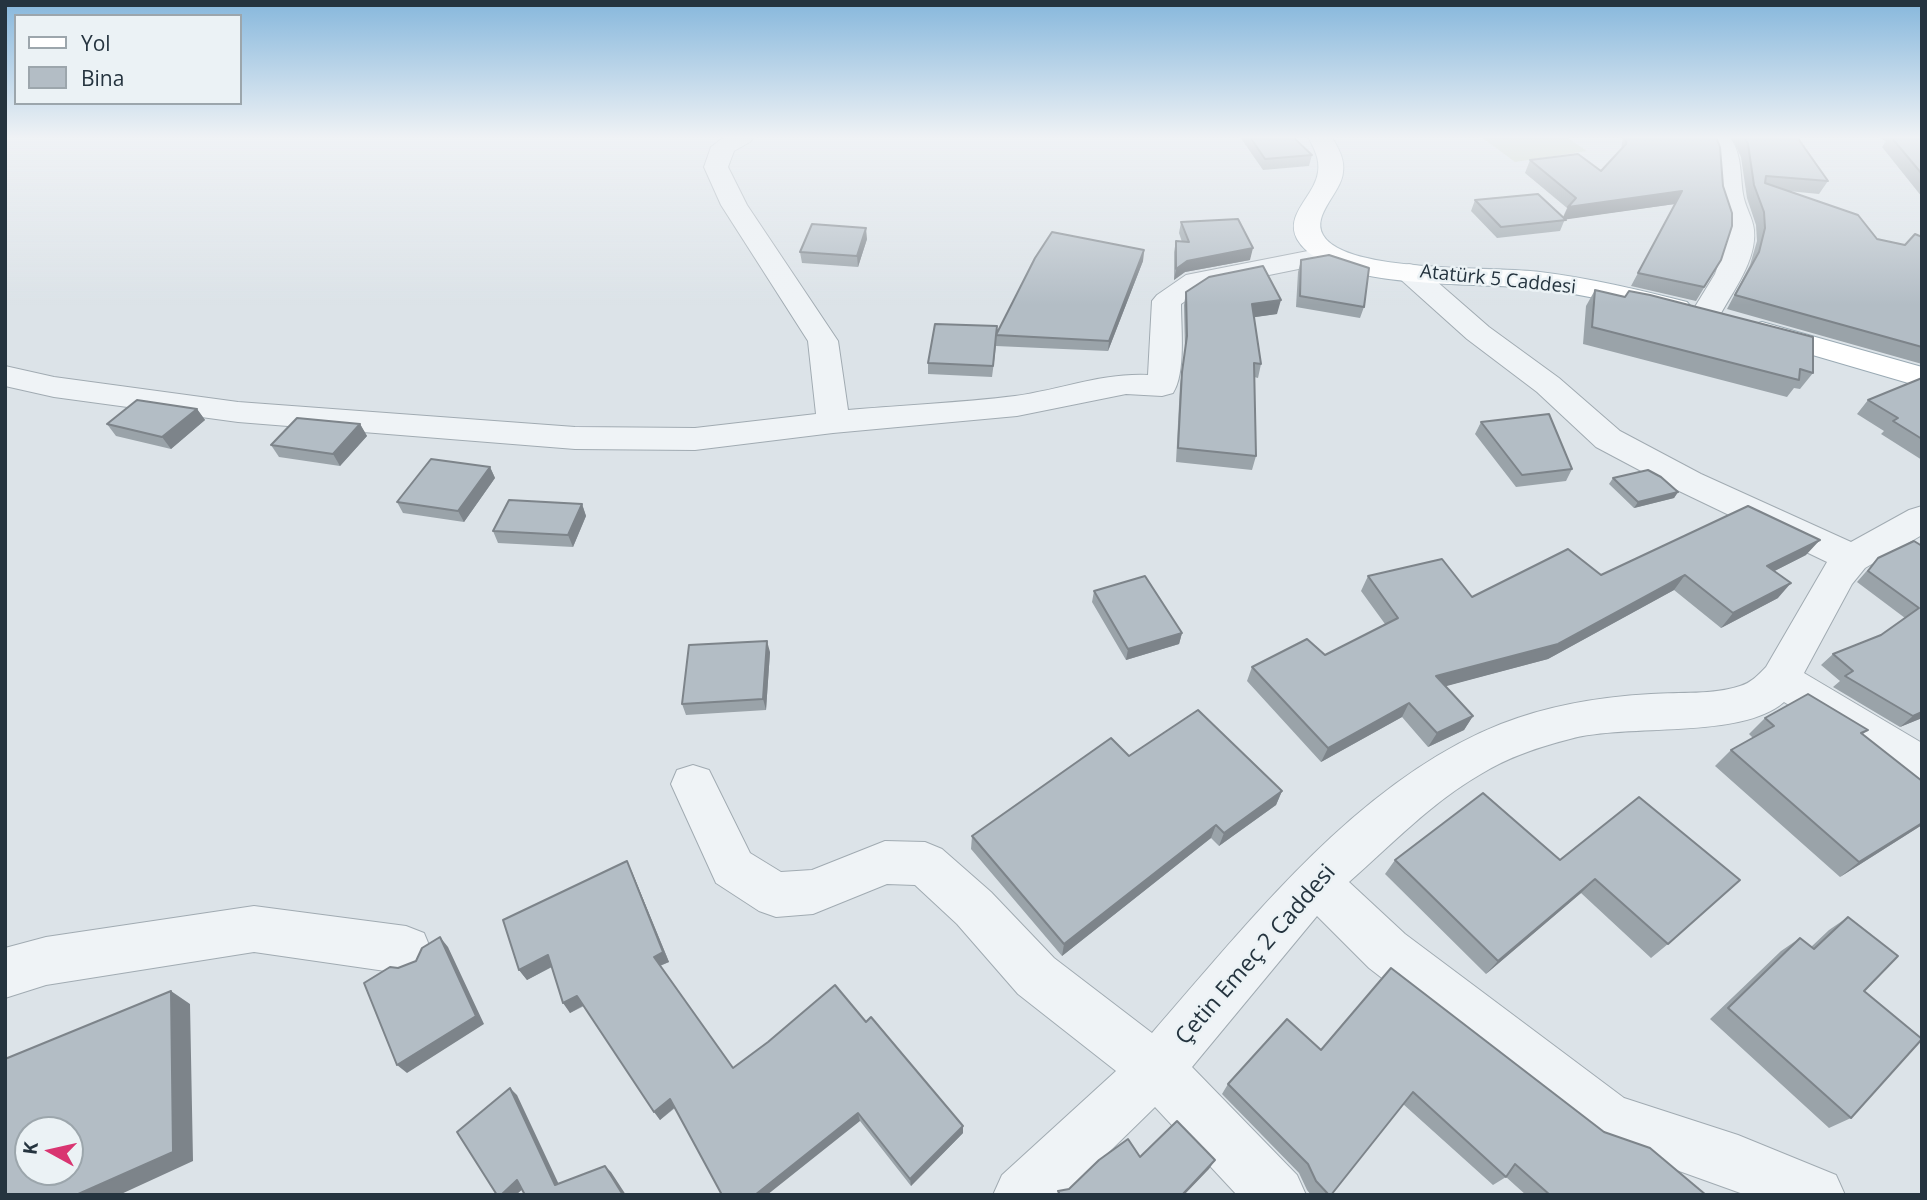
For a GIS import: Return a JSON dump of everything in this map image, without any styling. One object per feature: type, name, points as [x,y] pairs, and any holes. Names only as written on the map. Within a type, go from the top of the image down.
[{"type":"main road","points":[[1324,193],[1307,218],[1306,226],[1314,242],[1328,255]]},
{"type":"main road","name":"Atatürk 5 Caddesi","points":[[1328,255],[1364,266],[1409,272],[1523,279],[1636,298],[1922,377]]},
{"type":"street","points":[[728,193],[823,341],[833,422]]},
{"type":"street","points":[[1705,315],[1739,250],[1741,228],[1731,193]]},
{"type":"street","points":[[5,376],[54,387],[238,412],[575,438],[695,439],[833,422],[1017,406],[1126,384],[1162,386],[1166,354],[1167,301],[1196,281],[1328,255]]},
{"type":"street","points":[[1409,272],[1478,333],[1548,385],[1608,439],[1689,482],[1852,558]]},
{"type":"street","name":"Çetin Emeç 2 Caddesi","points":[[1021,1195],[1087,1137],[1156,1069],[1315,882],[1422,789],[1466,760],[1516,737],[1574,720],[1648,711],[1725,707],[1766,693],[1780,679],[1838,575],[1852,558],[1922,519]]},
{"type":"street","points":[[1780,679],[1922,766]]},
{"type":"street","points":[[693,784],[733,868],[776,895],[813,892],[885,862],[925,864],[974,908],[1036,976],[1156,1069],[1277,1195]]},
{"type":"street","points":[[1315,882],[1387,951],[1609,1119],[1738,1163],[1816,1195]]},
{"type":"street","points":[[5,974],[46,961],[254,929],[406,950]]},
{"type":"building","points":[[1570,193],[1668,193],[1568,207],[1576,198]]},
{"type":"building","points":[[1681,193],[1725,193],[1732,213],[1732,226],[1721,260],[1704,287],[1638,273]]},
{"type":"building","points":[[1757,193],[1794,193],[1858,215],[1877,239],[1905,245],[1915,234],[1922,237],[1922,347],[1735,295],[1759,252],[1765,228],[1764,212]]},
{"type":"building","points":[[1538,194],[1566,220],[1501,227],[1475,200]]},
{"type":"building","points":[[1238,219],[1253,248],[1187,261],[1176,269],[1176,241],[1189,242],[1181,222]]},
{"type":"building","points":[[812,224],[866,228],[857,256],[800,252]]},
{"type":"building","points":[[1052,232],[1144,250],[1109,341],[996,335],[1035,258]]},
{"type":"building","points":[[1329,255],[1369,268],[1364,307],[1300,296],[1301,260]]},
{"type":"building","points":[[1263,266],[1281,300],[1252,304],[1261,364],[1254,363],[1256,456],[1178,448],[1182,372],[1187,336],[1186,292],[1209,277]]},
{"type":"building","points":[[1595,290],[1625,297],[1629,291],[1650,295],[1813,337],[1813,373],[1800,369],[1799,380],[1592,327]]},
{"type":"building","points":[[935,324],[997,326],[993,366],[928,363]]},
{"type":"building","points":[[1922,378],[1922,439],[1893,421],[1898,418],[1868,400]]},
{"type":"building","points":[[137,400],[197,409],[162,437],[107,424]]},
{"type":"building","points":[[1549,414],[1572,469],[1522,475],[1481,422]]},
{"type":"building","points":[[297,418],[360,424],[333,454],[271,445]]},
{"type":"building","points":[[431,459],[490,467],[458,511],[397,502]]},
{"type":"building","points":[[1648,470],[1678,492],[1638,502],[1613,478]]},
{"type":"building","points":[[509,500],[582,504],[568,535],[493,531]]},
{"type":"building","points":[[1748,506],[1820,540],[1767,566],[1791,583],[1733,613],[1685,575],[1558,644],[1436,676],[1473,716],[1437,733],[1409,703],[1328,748],[1252,667],[1307,639],[1325,655],[1398,618],[1368,576],[1442,559],[1472,597],[1568,549],[1601,575]]},
{"type":"building","points":[[1914,541],[1922,546],[1922,712],[1913,716],[1845,676],[1853,671],[1833,654],[1881,635],[1919,608],[1868,571],[1878,558]]},
{"type":"building","points":[[1145,576],[1182,633],[1128,649],[1094,591]]},
{"type":"building","points":[[767,641],[763,699],[682,704],[689,645]]},
{"type":"building","points":[[1808,694],[1868,730],[1861,733],[1922,781],[1922,823],[1859,862],[1731,750],[1774,726],[1765,718]]},
{"type":"building","points":[[1198,710],[1282,791],[1224,833],[1216,825],[1064,944],[972,836],[1111,738],[1129,756]]},
{"type":"building","points":[[1483,793],[1560,860],[1639,797],[1740,880],[1668,944],[1595,879],[1498,961],[1395,860]]},
{"type":"building","points":[[627,861],[663,952],[654,957],[733,1068],[835,985],[866,1022],[871,1017],[963,1126],[910,1179],[858,1113],[755,1195],[722,1195],[670,1099],[654,1112],[577,996],[563,1003],[548,955],[519,970],[503,920]]},
{"type":"building","points":[[1848,917],[1898,956],[1864,991],[1922,1039],[1851,1118],[1728,1008],[1800,938],[1814,949]]},
{"type":"building","points":[[440,937],[476,1016],[397,1065],[364,983],[390,967],[398,968],[416,961],[422,948]]},
{"type":"building","points":[[1391,968],[1604,1132],[1650,1148],[1706,1195],[1550,1195],[1515,1164],[1506,1177],[1413,1092],[1329,1195],[1316,1181],[1308,1164],[1228,1084],[1287,1019],[1321,1050]]},
{"type":"building","points":[[171,991],[173,1152],[76,1195],[5,1195],[5,1059]]},
{"type":"building","points":[[510,1088],[555,1185],[605,1166],[623,1195],[525,1195],[517,1180],[501,1195],[497,1195],[457,1132]]},
{"type":"building","points":[[1177,1121],[1215,1160],[1182,1195],[1060,1195],[1058,1191],[1069,1189],[1099,1160],[1128,1139],[1140,1157]]}]
